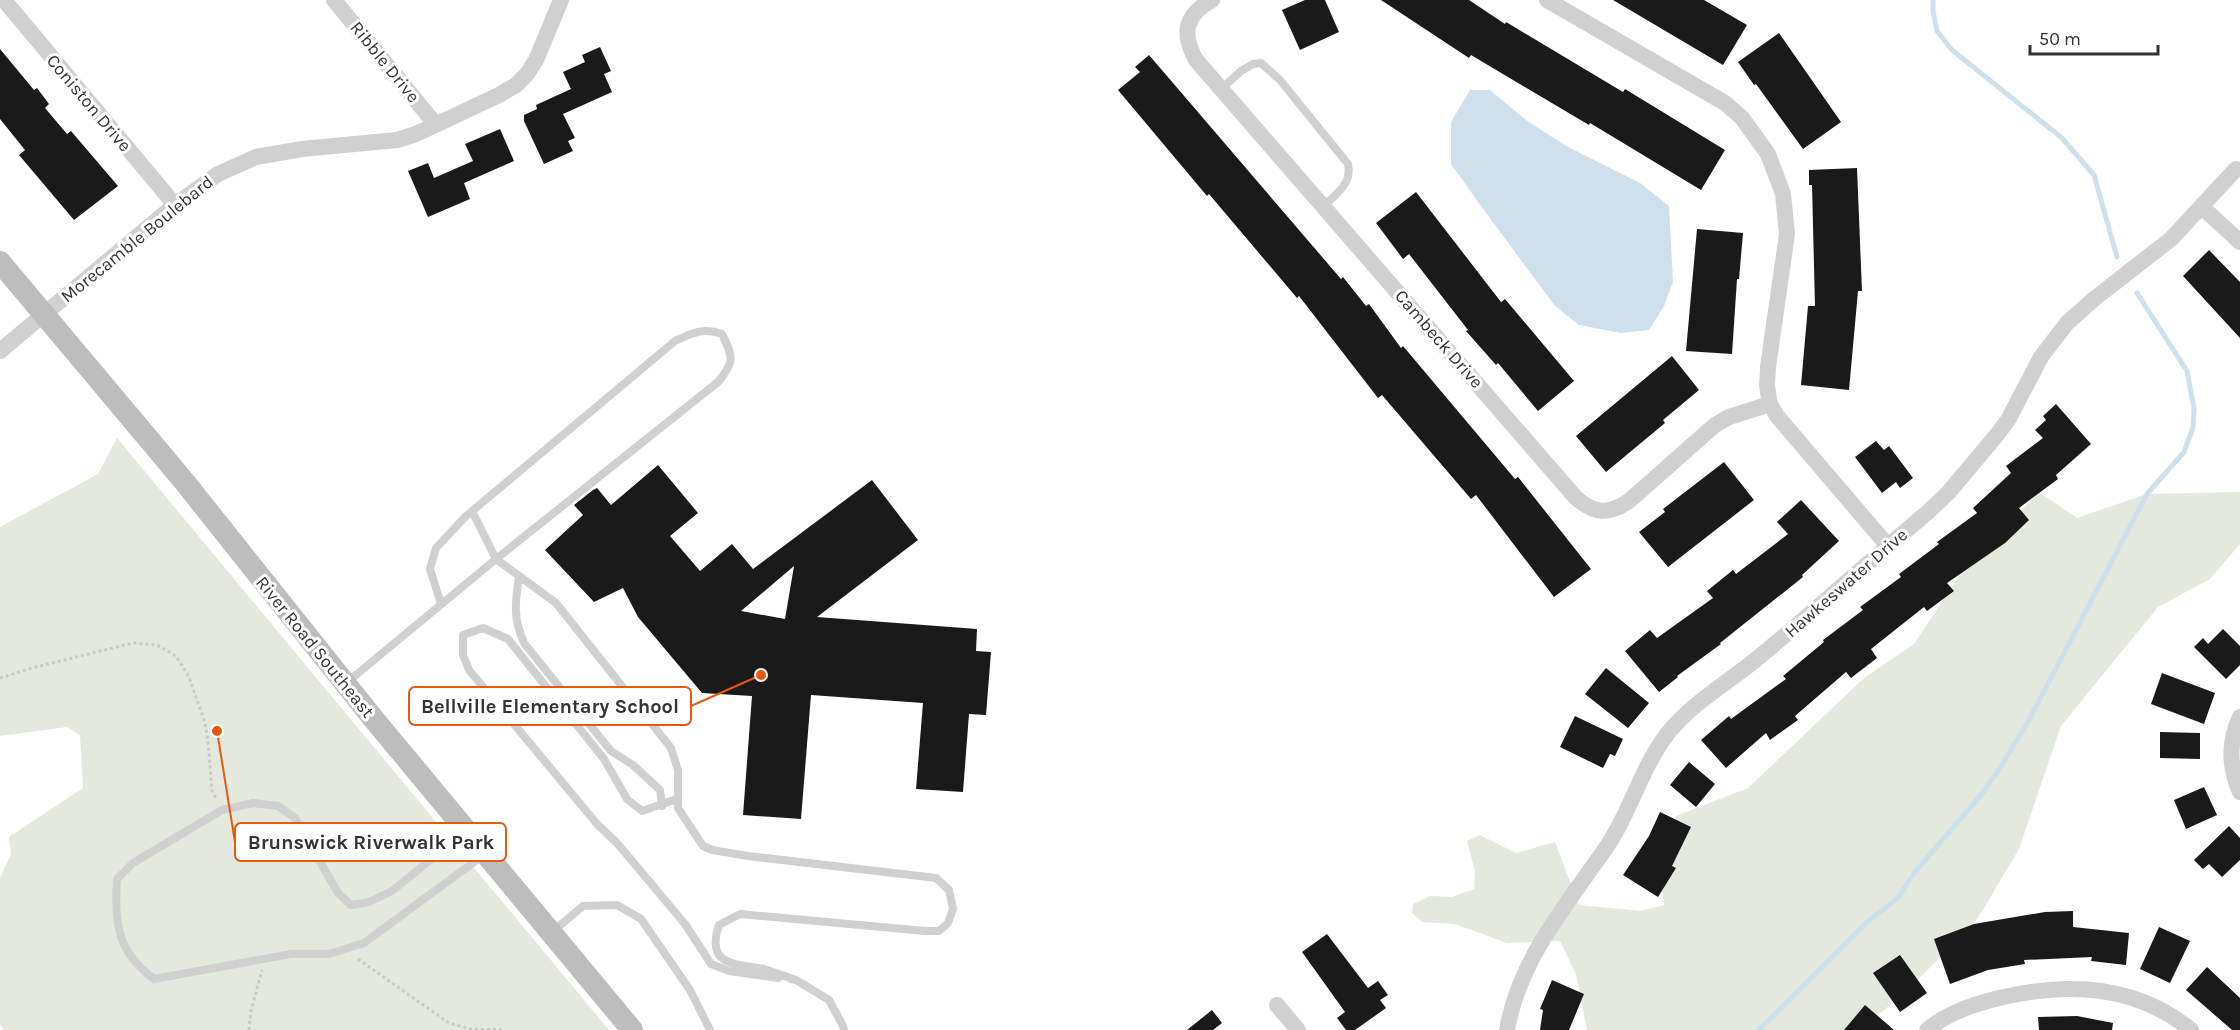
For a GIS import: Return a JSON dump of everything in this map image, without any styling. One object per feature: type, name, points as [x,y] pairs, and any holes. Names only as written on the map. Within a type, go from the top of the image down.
[{"type":"main road","name":"River Road Southeast","points":[[0,262],[183,480],[345,684],[632,1030]]},
{"type":"street","name":"Coniston Drive","points":[[4,0],[175,205]]},
{"type":"street","name":"Ribble Drive","points":[[334,0],[436,125]]},
{"type":"street","name":"Morecamble Boulebard","points":[[0,351],[175,205],[218,174],[256,158],[302,149],[397,140],[436,125],[516,85],[536,60],[561,0]]},
{"type":"street","name":"Cambeck Drive","points":[[1212,0],[1196,10],[1190,20],[1187,33],[1189,48],[1196,60],[1587,508],[1602,512],[1616,509],[1629,501],[1715,425],[1729,417],[1770,404]]},
{"type":"street","points":[[1547,0],[1725,103],[1742,118],[1768,154],[1783,194],[1787,234],[1768,367],[1767,386],[1770,404],[1786,428],[1888,546]]},
{"type":"street","name":"Hawkeswater Drive","points":[[1507,1030],[1518,985],[1536,948],[1611,840],[1654,754],[1668,733],[1701,701],[1761,655],[1948,493],[2008,420],[2042,357],[2067,323],[2164,245],[2236,169]]},
{"type":"street","points":[[2202,207],[2240,242]]},
{"type":"street","points":[[2240,717],[2231,744],[2234,778],[2240,792]]},
{"type":"street","points":[[1927,1030],[1953,1014],[1977,1004],[2040,990],[2064,988],[2112,992],[2135,998],[2169,1014],[2191,1030]]},
{"type":"street","points":[[1277,1005],[1298,1030]]},
{"type":"lane","points":[[1221,89],[1253,64],[1261,63],[1280,80],[1348,164],[1350,173],[1347,183],[1324,206]]},
{"type":"lane","points":[[345,684],[496,559],[718,382],[730,367],[730,349],[722,334],[711,330],[695,331],[675,341],[472,511],[436,548],[430,569],[441,604]]},
{"type":"lane","points":[[472,511],[496,559],[556,603],[671,748],[678,770],[678,808],[703,846],[712,850],[748,856],[936,878],[949,891],[953,909],[948,923],[939,931],[925,932],[740,914],[719,925],[715,936],[718,951],[725,962],[735,966],[765,970],[796,980],[829,1000],[844,1030]]},
{"type":"lane","points":[[519,576],[515,605],[517,626],[524,643],[611,750],[633,765],[660,790],[662,806]]},
{"type":"lane","points":[[677,799],[642,811],[627,800],[604,759],[508,639],[483,628],[463,635],[463,655],[470,670],[597,824],[617,843],[685,924],[711,964],[729,971],[796,980]]},
{"type":"lane","points":[[466,831],[392,891],[369,903],[351,904],[338,893],[295,818],[278,806],[254,803],[222,810],[133,863],[117,879],[115,916],[120,940],[138,968],[154,980],[291,954],[329,954],[364,943],[485,854]]},
{"type":"lane","points":[[551,933],[583,906],[617,905],[641,919],[690,990],[710,1030]]},
{"type":"path","points":[[0,678],[42,665],[133,643],[157,645],[166,650],[176,656],[189,677],[208,741],[208,765],[212,791],[222,810]]},
{"type":"path","points":[[344,949],[449,1023],[470,1029],[504,1030]]},
{"type":"path","points":[[249,1030],[251,1011],[265,959]]},
{"type":"shaded area","points":[[117,438],[609,1030],[4,1030],[0,1025],[0,878],[11,854],[9,837],[83,788],[80,735],[67,727],[0,736],[0,527],[98,474]]},
{"type":"shaded area","points":[[2039,492],[2077,518],[2147,494],[2240,492],[2240,544],[2210,579],[2158,607],[2061,726],[2019,849],[1978,918],[1904,994],[1859,1030],[1587,1030],[1576,974],[1560,941],[1507,943],[1455,924],[1422,922],[1412,913],[1413,904],[1430,896],[1452,897],[1474,889],[1475,872],[1467,841],[1480,835],[1516,853],[1555,842],[1579,905],[1641,911],[1664,905],[1657,854],[1676,816],[1748,788],[1863,679],[1914,644],[1965,567]]},
{"type":"water","points":[[1470,90],[1490,90],[1526,120],[1566,146],[1640,183],[1669,206],[1673,282],[1664,306],[1649,330],[1621,333],[1579,325],[1555,306],[1451,164],[1451,122]]},
{"type":"building","points":[[1305,0],[1325,0],[1339,32],[1300,50],[1282,10]]},
{"type":"building","points":[[1381,0],[1469,0],[1505,24],[1506,22],[1623,92],[1625,89],[1725,150],[1701,190],[1471,55],[1469,58]]},
{"type":"building","points":[[1613,0],[1704,0],[1747,25],[1723,65]]},
{"type":"building","points":[[1779,33],[1841,122],[1803,149],[1738,62]]},
{"type":"building","points":[[600,47],[611,71],[604,74],[612,92],[563,114],[575,138],[568,141],[573,151],[544,164],[524,121],[524,115],[537,109],[536,105],[571,89],[563,72],[585,62],[582,55]]},
{"type":"building","points":[[0,49],[34,90],[37,88],[49,104],[45,108],[67,134],[71,131],[118,186],[74,220],[19,155],[25,150],[0,119]]},
{"type":"building","points":[[1149,55],[1341,279],[1343,277],[1366,306],[1369,304],[1401,348],[1403,346],[1515,479],[1518,477],[1591,569],[1554,597],[1476,495],[1471,499],[1382,395],[1378,398],[1299,296],[1297,298],[1209,194],[1207,196],[1118,90],[1140,72],[1135,67]]},
{"type":"building","points":[[500,129],[514,161],[464,183],[470,199],[428,217],[408,171],[428,163],[434,178],[473,161],[465,144]]},
{"type":"building","points":[[1857,168],[1862,291],[1858,291],[1849,390],[1801,385],[1808,306],[1815,306],[1812,185],[1809,185],[1809,170]]},
{"type":"building","points":[[1416,192],[1501,302],[1505,299],[1574,381],[1538,411],[1498,363],[1496,365],[1466,331],[1468,330],[1409,254],[1403,259],[1376,223]]},
{"type":"building","points":[[1697,229],[1743,233],[1739,279],[1737,279],[1732,354],[1686,351]]},
{"type":"building","points":[[2209,250],[2240,282],[2240,338],[2183,276]]},
{"type":"building","points":[[1672,356],[1699,390],[1663,420],[1665,423],[1606,472],[1576,436]]},
{"type":"building","points":[[2056,404],[2091,444],[2056,475],[2058,479],[2019,508],[2029,520],[2005,543],[1947,583],[1954,591],[1927,611],[1924,607],[1871,649],[1877,658],[1851,678],[1846,672],[1795,716],[1798,720],[1770,740],[1766,733],[1726,768],[1701,740],[1729,716],[1731,719],[1786,679],[1783,676],[1824,642],[1823,640],[1863,610],[1860,607],[1901,577],[1899,574],[1939,544],[1937,542],[1977,513],[1973,508],[2011,473],[2006,466],[2043,438],[2035,430],[2046,420],[2043,416]]},
{"type":"building","points":[[1876,441],[1884,450],[1889,446],[1913,478],[1900,488],[1896,482],[1882,493],[1855,457]]},
{"type":"building","points":[[1724,462],[1754,500],[1668,567],[1639,532],[1665,512],[1663,509]]},
{"type":"building","points":[[658,465],[698,513],[670,536],[700,571],[732,544],[753,569],[872,480],[918,540],[817,617],[977,629],[976,651],[991,652],[986,715],[969,714],[963,792],[916,789],[923,703],[811,695],[801,819],[743,815],[752,696],[702,693],[638,617],[623,588],[594,602],[545,550],[583,515],[574,505],[593,490],[597,488],[611,505]],"holes":[[[794,566],[785,619],[741,611]]]},
{"type":"building","points":[[1801,500],[1839,541],[1802,575],[1803,577],[1659,692],[1625,651],[1650,630],[1657,638],[1713,598],[1707,591],[1733,570],[1736,574],[1788,534],[1777,522]]},
{"type":"building","points":[[2223,629],[2240,646],[2240,665],[2226,679],[2194,647],[2203,638],[2208,644]]},
{"type":"building","points":[[1606,668],[1649,703],[1628,728],[1585,694]]},
{"type":"building","points":[[2162,673],[2215,693],[2204,724],[2151,704]]},
{"type":"building","points":[[1575,716],[1623,739],[1615,756],[1610,754],[1603,768],[1560,747]]},
{"type":"building","points":[[2160,732],[2200,733],[2200,759],[2160,758]]},
{"type":"building","points":[[1689,762],[1715,784],[1696,807],[1670,785]]},
{"type":"building","points":[[2204,787],[2217,815],[2186,829],[2174,800]]},
{"type":"building","points":[[1660,812],[1691,827],[1672,866],[1676,868],[1658,897],[1623,875],[1649,836]]},
{"type":"building","points":[[2229,826],[2240,838],[2240,860],[2222,877],[2209,864],[2203,869],[2194,860]]},
{"type":"building","points":[[2073,911],[2073,927],[2129,933],[2126,965],[2091,961],[2092,957],[2024,960],[2025,964],[1988,970],[1950,984],[1934,939],[1974,924],[2045,912]]},
{"type":"building","points":[[2159,927],[2190,941],[2170,983],[2140,969]]},
{"type":"building","points":[[1327,934],[1368,988],[1378,981],[1388,995],[1380,1000],[1386,1008],[1355,1030],[1346,1030],[1337,1018],[1345,1012],[1302,952]]},
{"type":"building","points":[[1900,955],[1927,993],[1900,1012],[1873,973]]},
{"type":"building","points":[[2207,967],[2240,998],[2240,1030],[2232,1030],[2186,990]]},
{"type":"building","points":[[1552,980],[1584,994],[1569,1030],[1540,1030],[1543,1010],[1540,1009]]},
{"type":"building","points":[[1865,1005],[1879,1017],[1894,1030],[1844,1030]]},
{"type":"building","points":[[1212,1010],[1222,1023],[1213,1030],[1187,1030]]},
{"type":"building","points":[[2077,1016],[2113,1023],[2112,1030],[2039,1030],[2038,1017]]},
{"type":"waterway","points":[[1933,0],[1937,31],[1952,50],[2062,138],[2094,175],[2117,257]]},
{"type":"waterway","points":[[1759,1030],[1866,923],[1898,898],[1914,873],[1981,795],[2028,722],[2147,494],[2184,452],[2193,428],[2194,408],[2187,371],[2137,293]]},
{"type":"place","name":"Bellville Elementary School","points":[[761,675]]},
{"type":"place","name":"Brunswick Riverwalk Park","points":[[217,731]]}]
